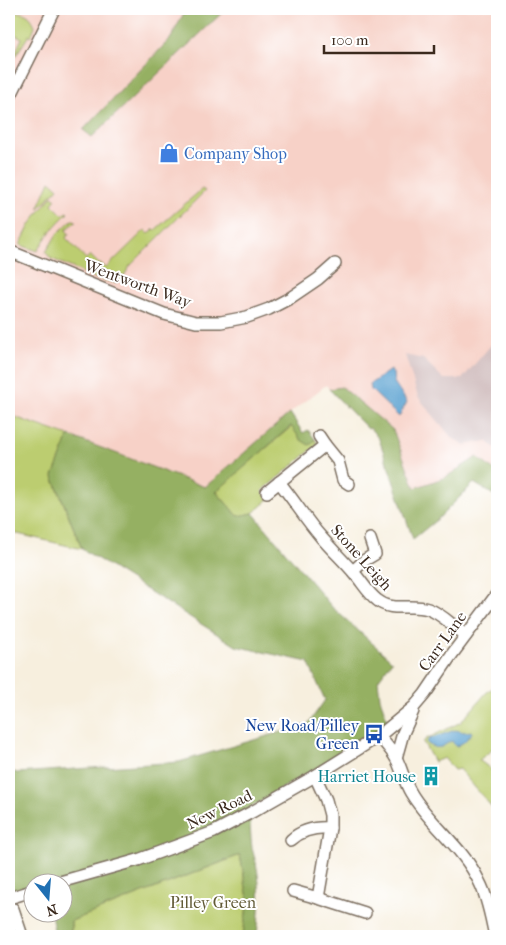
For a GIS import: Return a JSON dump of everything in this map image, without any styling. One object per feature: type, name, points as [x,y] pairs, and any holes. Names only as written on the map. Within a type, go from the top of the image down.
[{"type":"street","points":[[9,99],[54,9]]},
{"type":"street","name":"Wentworth Way","points":[[9,251],[171,316],[196,322],[221,322],[269,310],[318,279],[335,264]]},
{"type":"street","points":[[267,492],[322,441],[338,461],[343,480],[349,484]]},
{"type":"street","name":"Stone Leigh","points":[[279,482],[320,536],[353,571],[377,601],[393,608],[420,607],[429,609],[440,614],[466,635]]},
{"type":"street","points":[[353,571],[364,560],[375,554],[370,538]]},
{"type":"street","name":"Carr Lane","points":[[379,736],[414,707],[425,694],[497,594]]},
{"type":"street","name":"Carr Lane","points":[[396,758],[403,733],[414,707]]},
{"type":"street","points":[[379,736],[396,758],[410,791],[419,805],[465,859],[479,879],[495,936]]},
{"type":"street","name":"New Road","points":[[72,879],[138,860],[214,832],[315,776],[379,736]]},
{"type":"street","points":[[315,776],[326,800],[330,815],[330,828],[318,898]]},
{"type":"street","points":[[291,840],[297,834],[307,830],[330,828]]},
{"type":"street","points":[[293,891],[365,913]]},
{"type":"street","points":[[9,898],[22,894]]},
{"type":"street","points":[[13,909],[22,936]]},
{"type":"shaded area","points":[[9,9],[497,9],[497,473],[477,457],[446,477],[415,489],[393,430],[342,387],[329,389],[326,385],[290,413],[205,488],[9,415]]},
{"type":"shaded area","points":[[497,338],[497,450],[487,441],[465,445],[452,438],[418,397],[405,355],[423,359],[444,379],[462,379]]},
{"type":"green space","points":[[186,9],[226,9],[92,137],[83,130],[171,38]]},
{"type":"green space","points":[[18,12],[29,16],[35,26],[31,36],[29,35],[9,66],[22,38],[9,31],[9,25],[14,27],[9,24],[9,15]]},
{"type":"green space","points":[[50,181],[58,188],[38,209]]},
{"type":"green space","points":[[202,189],[205,191],[130,266],[122,279],[115,283],[95,278],[50,258],[46,252],[57,234],[74,220],[76,221],[66,230],[69,234],[66,238],[86,259],[90,255],[106,268],[145,230],[149,234],[155,230]]},
{"type":"green space","points":[[52,196],[56,199],[52,204],[63,215],[66,212],[68,213],[51,231],[38,251],[20,245],[30,225]]},
{"type":"green space","points":[[342,387],[393,430],[415,488],[446,477],[477,457],[497,473],[497,497],[474,483],[439,518],[413,539],[379,439],[329,389]]},
{"type":"green space","points":[[290,413],[303,433],[308,430],[315,439],[313,443],[309,445],[301,440],[291,426],[216,492],[238,516],[253,513],[332,607],[392,661],[378,680],[380,698],[388,723],[248,809],[252,848],[259,880],[257,934],[288,936],[243,936],[248,898],[240,855],[72,921],[72,872],[22,872],[22,890],[9,893],[9,770],[17,773],[179,762],[308,724],[325,700],[308,662],[236,646],[82,549],[53,476],[69,436],[205,487]]},
{"type":"green space","points":[[9,415],[69,436],[53,477],[82,549],[9,532]]},
{"type":"green space","points":[[292,426],[301,440],[315,439],[317,442],[316,446],[262,491],[269,499],[253,513],[238,517],[216,491]]},
{"type":"green space","points":[[497,685],[497,746],[479,760],[497,774],[497,813],[459,769],[454,770],[444,758],[434,762],[423,742],[461,722],[487,692]]},
{"type":"green space","name":"Pilley Green","points":[[240,855],[248,898],[243,936],[71,936],[72,921]]},
{"type":"green space","points":[[53,922],[71,922],[71,936],[55,936]]},
{"type":"water","points":[[390,370],[393,373],[394,382],[407,402],[399,417],[371,390],[370,384]]},
{"type":"water","points":[[455,730],[471,731],[472,733],[464,742],[457,746],[452,741],[439,747],[432,746],[427,742],[429,739]]},
{"type":"place","name":"Company Shop","points":[[169,153]]},
{"type":"place","name":"New Road/Pilley Green","points":[[374,734]]},
{"type":"place","name":"Harriet House","points":[[431,776]]}]
